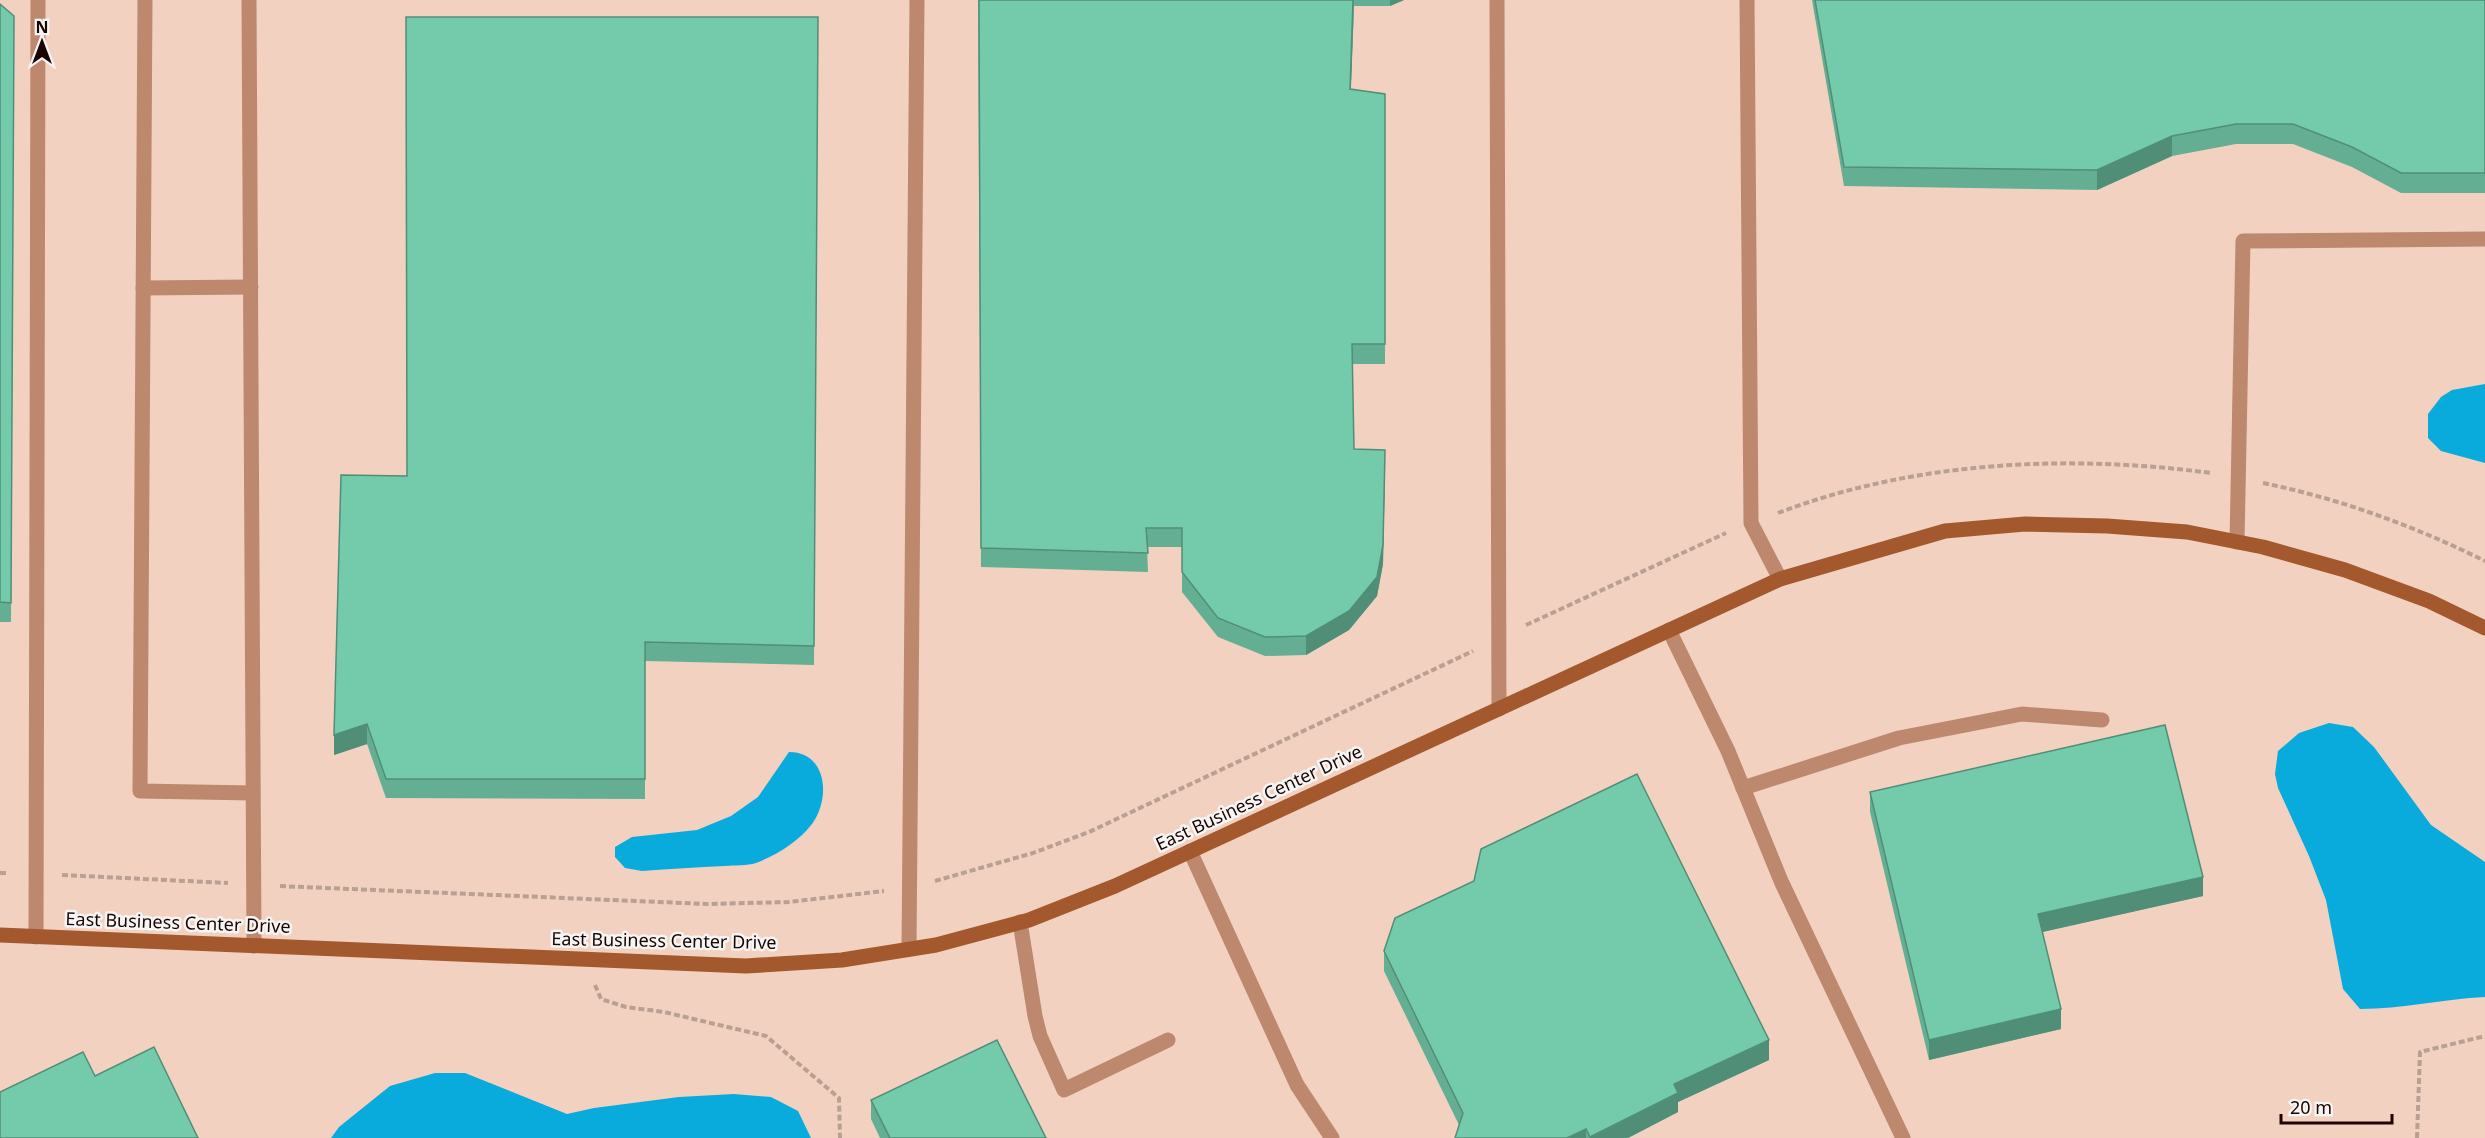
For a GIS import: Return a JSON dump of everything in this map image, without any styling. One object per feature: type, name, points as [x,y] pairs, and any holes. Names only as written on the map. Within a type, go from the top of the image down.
[{"type":"street","name":"East Business Center Drive","points":[[0,936],[746,966],[842,960],[936,945],[1020,922],[1115,886],[1780,579],[1945,531],[2025,524],[2107,526],[2187,532],[2345,570],[2429,601],[2485,628]]},
{"type":"lane","points":[[36,937],[38,0]]},
{"type":"lane","points":[[145,0],[140,791],[253,793]]},
{"type":"lane","points":[[249,0],[254,946]]},
{"type":"lane","points":[[909,949],[917,0]]},
{"type":"lane","points":[[1497,0],[1499,709]]},
{"type":"lane","points":[[1747,0],[1751,523],[1780,579]]},
{"type":"lane","points":[[2237,543],[2243,241],[2485,239]]},
{"type":"lane","points":[[143,288],[251,287]]},
{"type":"lane","points":[[1669,630],[1728,751],[1781,881],[1903,1138]]},
{"type":"lane","points":[[1743,788],[1899,738],[2000,718],[2022,714],[2102,720]]},
{"type":"lane","points":[[1190,851],[1297,1085],[1332,1138]]},
{"type":"lane","points":[[1020,922],[1040,1036],[1064,1090],[1168,1040]]},
{"type":"path","points":[[0,873],[707,904],[789,902],[909,886],[1001,863],[1089,832],[1681,553],[1751,523],[1813,501],[1854,490],[1954,471],[1987,467],[2072,464],[2146,466],[2238,478],[2316,495],[2363,510],[2443,540],[2485,561]]},
{"type":"path","points":[[584,959],[601,999],[626,1007],[664,1012],[766,1036],[839,1098],[840,1138]]},
{"type":"path","points":[[2417,1138],[2420,1052],[2485,1036]]},
{"type":"shaded area","points":[[0,0],[2485,0],[2485,1138],[0,1138]]},
{"type":"water","points":[[2485,384],[2485,463],[2441,451],[2428,438],[2428,414],[2441,397],[2452,390]]},
{"type":"water","points":[[2329,723],[2353,727],[2374,747],[2431,825],[2485,862],[2485,997],[2360,1009],[2343,989],[2326,900],[2278,788],[2275,774],[2278,751],[2299,733]]},
{"type":"water","points":[[789,752],[802,754],[818,768],[822,778],[822,802],[812,824],[800,837],[779,852],[749,865],[642,871],[625,868],[615,857],[615,847],[632,837],[697,830],[731,816],[758,797]]},
{"type":"water","points":[[435,1073],[465,1073],[567,1114],[594,1108],[679,1097],[734,1094],[771,1097],[798,1111],[811,1138],[331,1138],[339,1127],[390,1086]]},
{"type":"building","points":[[979,0],[1353,0],[1350,89],[1385,94],[1385,344],[1352,344],[1354,449],[1385,450],[1383,545],[1377,577],[1349,611],[1306,636],[1265,637],[1218,618],[1182,572],[1182,528],[1146,528],[1148,553],[981,548]]},
{"type":"building","points":[[1815,0],[2485,0],[2485,173],[2401,173],[2352,147],[2293,124],[2236,124],[2172,136],[2097,170],[1844,167]]},
{"type":"building","points":[[0,4],[14,16],[11,603],[0,602]]},
{"type":"building","points":[[406,17],[818,17],[814,646],[645,642],[645,779],[386,779],[367,724],[334,735],[341,475],[407,476]]},
{"type":"building","points":[[2165,725],[2203,877],[2038,914],[2061,1009],[1929,1040],[1870,792]]},
{"type":"building","points":[[1637,774],[1769,1040],[1674,1084],[1678,1093],[1590,1137],[1586,1129],[1567,1138],[1455,1138],[1463,1113],[1384,951],[1395,918],[1474,881],[1481,849]]},
{"type":"building","points":[[997,1040],[1046,1138],[890,1138],[871,1100]]},
{"type":"building","points":[[154,1047],[198,1138],[0,1138],[0,1092],[83,1052],[95,1076]]}]
